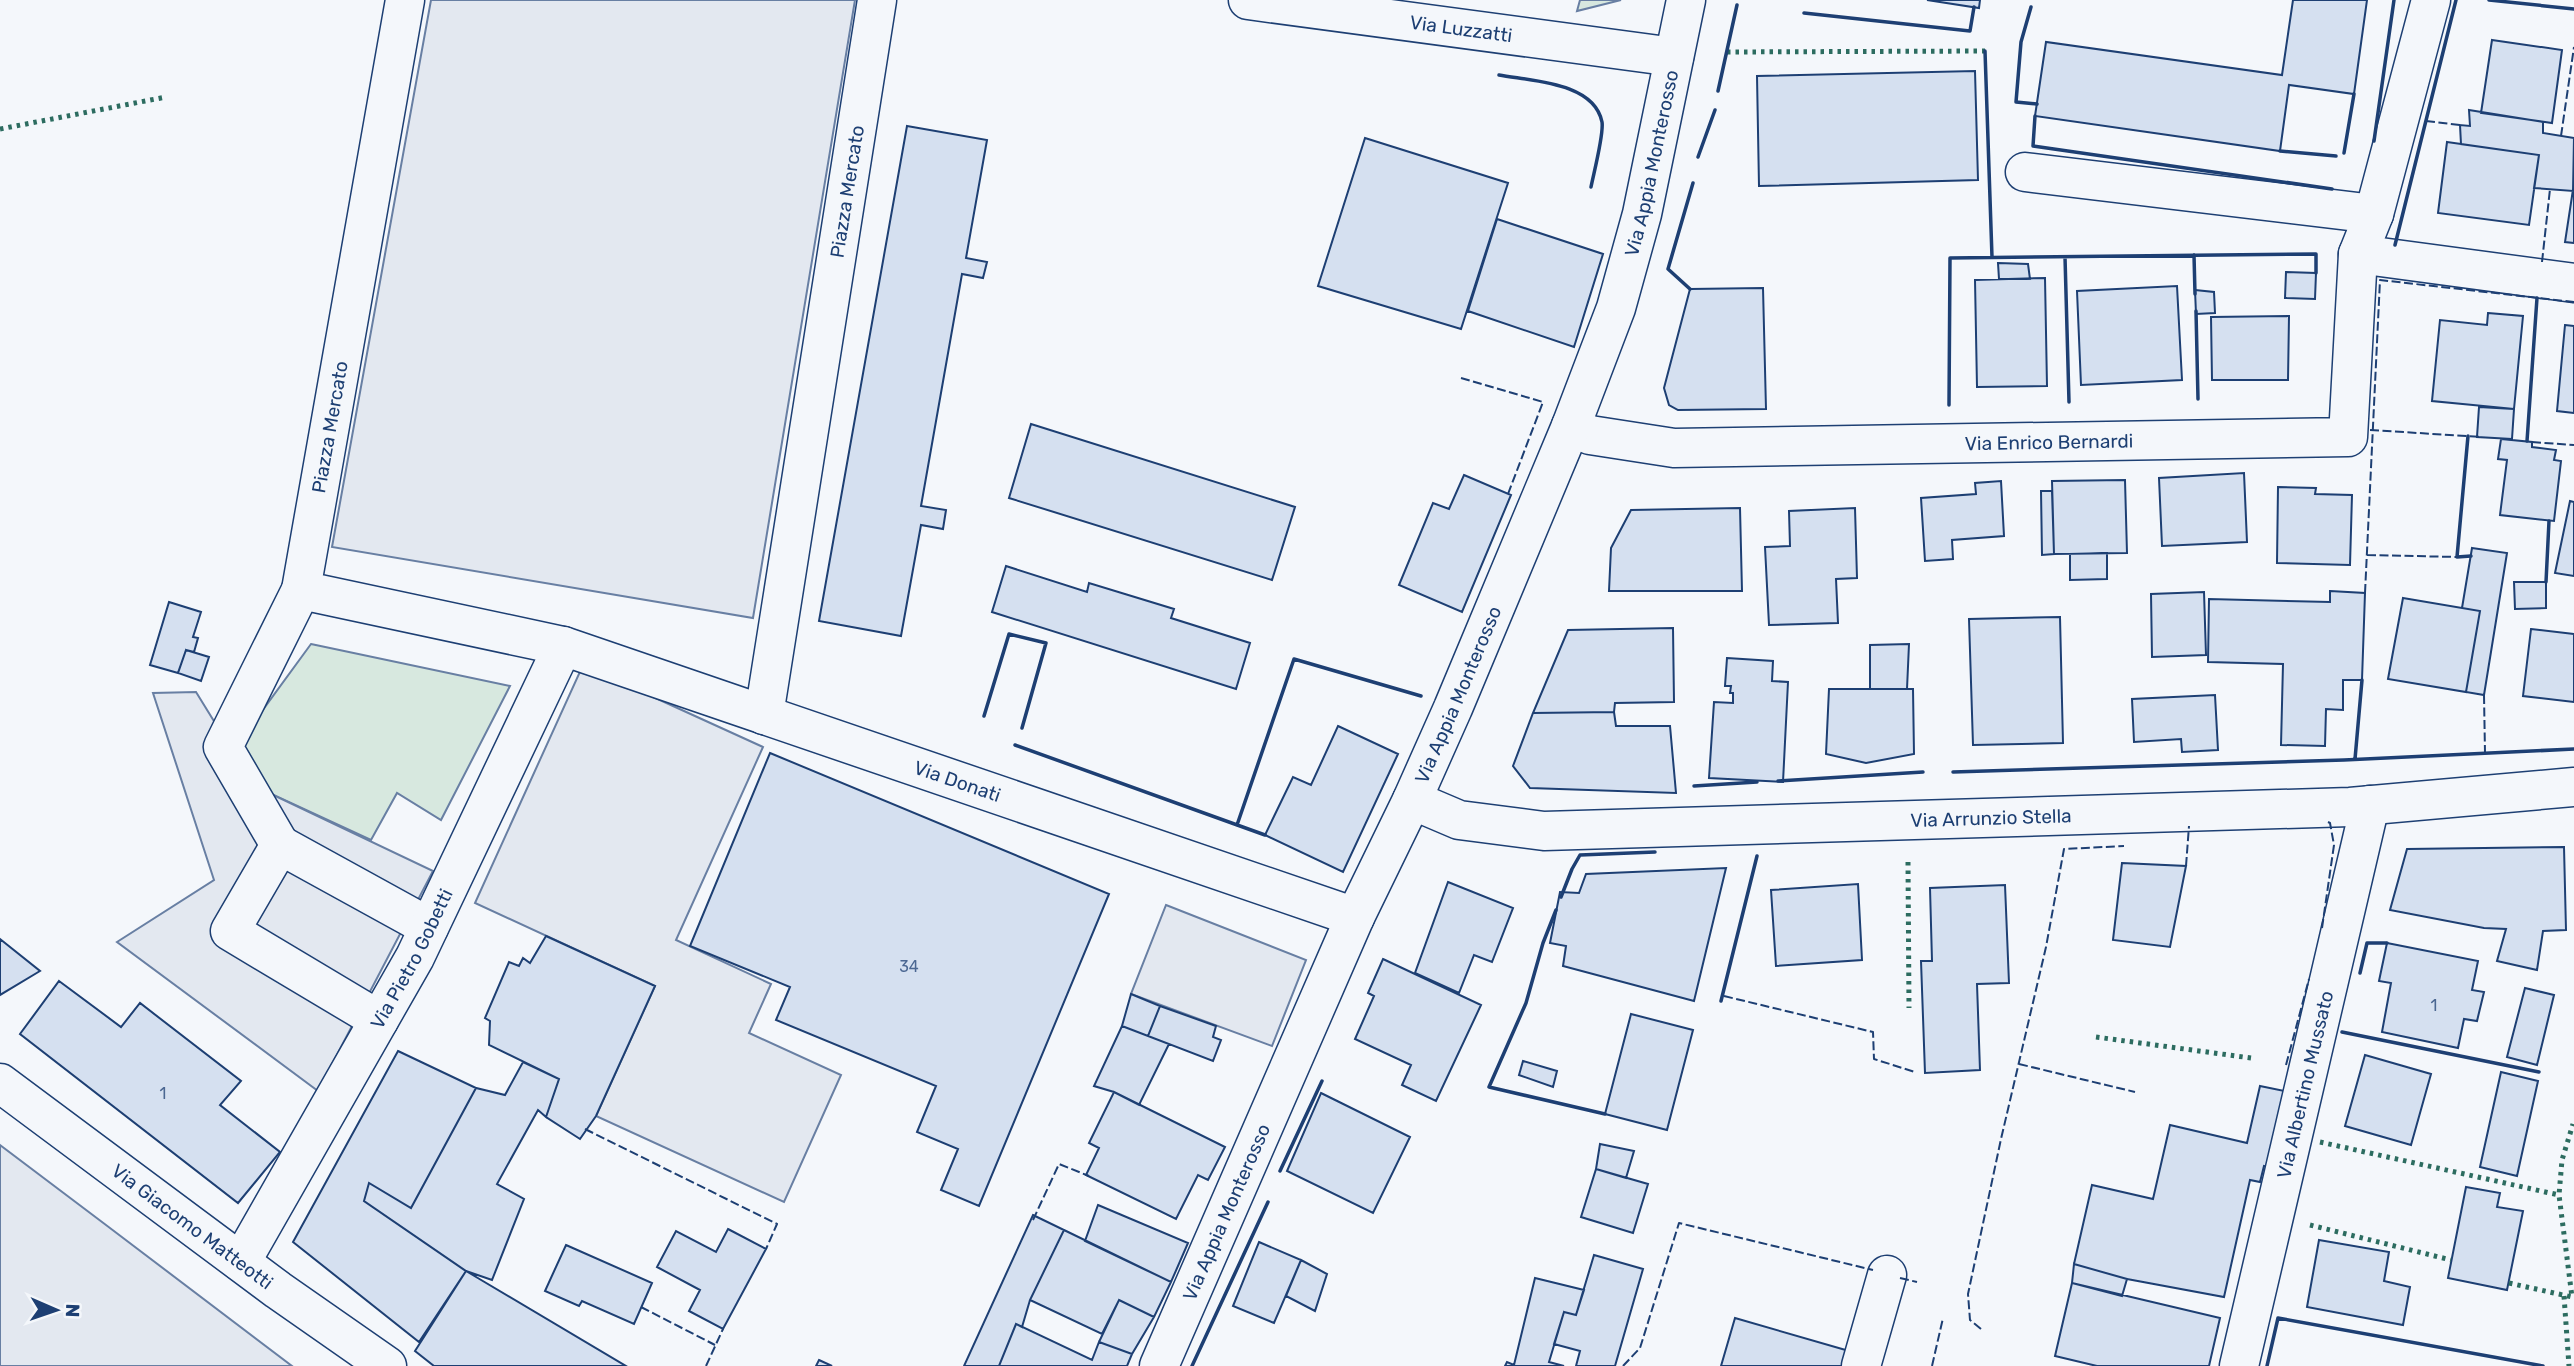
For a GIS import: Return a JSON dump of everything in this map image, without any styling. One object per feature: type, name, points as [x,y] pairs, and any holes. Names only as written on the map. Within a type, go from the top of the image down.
[{"type":"street","name":"Piazza Mercato","points":[[280,845],[223,747],[301,590],[405,0]]},
{"type":"street","name":"Piazza Mercato","points":[[764,715],[877,0]]},
{"type":"street","name":"Via Appia Monterosso","points":[[1159,1366],[1355,917],[1412,800],[1571,426],[1616,308],[1642,214],[1686,0]]},
{"type":"street","name":"Via Enrico Bernardi","points":[[1571,426],[1590,435],[1674,448],[2348,437],[2358,254],[2374,214],[2431,0]]},
{"type":"street","name":"Via Luzzatti","points":[[1257,1],[1674,57]]},
{"type":"street","points":[[2025,172],[2374,214]]},
{"type":"street","points":[[2358,254],[2574,282]]},
{"type":"street","points":[[301,590],[563,646]]},
{"type":"street","name":"Via Donati","points":[[563,646],[1355,917]]},
{"type":"street","name":"Via Pietro Gobetti","points":[[241,1262],[415,957],[563,646]]},
{"type":"street","name":"Via Arrunzio Stella","points":[[1412,800],[1459,820],[1544,831],[2360,806],[2574,787]]},
{"type":"street","name":"Via Albertino Mussato","points":[[2239,1366],[2360,806]]},
{"type":"street","points":[[379,1020],[230,930],[280,845],[429,927]]},
{"type":"street","name":"Via Giacomo Matteotti","points":[[0,1083],[241,1262],[387,1366]]},
{"type":"street","points":[[1861,1366],[1887,1275]]},
{"type":"shaded area","points":[[431,0],[855,0],[753,618],[332,547]]},
{"type":"shaded area","points":[[1580,0],[1621,0],[1577,11]]},
{"type":"shaded area","points":[[311,644],[510,686],[441,820],[397,793],[371,840],[254,786],[235,748]]},
{"type":"shaded area","points":[[583,665],[763,747],[676,940],[771,984],[749,1033],[841,1075],[784,1202],[596,1116],[655,986],[475,903]]},
{"type":"shaded area","points":[[196,692],[254,786],[433,871],[318,1091],[117,942],[214,880],[153,693]]},
{"type":"shaded area","points":[[1166,905],[1306,960],[1272,1046],[1131,994]]},
{"type":"shaded area","points":[[0,1145],[106,1225],[292,1366],[0,1366]]},
{"type":"building","points":[[1927,0],[1980,0],[1979,8]]},
{"type":"building","points":[[2293,0],[2367,0],[2354,94],[2289,85],[2280,151],[2035,116],[2046,42],[2282,75]]},
{"type":"building","points":[[2492,40],[2562,50],[2552,123],[2481,113]]},
{"type":"building","points":[[1975,71],[1978,180],[1759,186],[1757,76]]},
{"type":"building","points":[[2469,110],[2543,122],[2543,133],[2574,138],[2573,191],[2534,188],[2539,155],[2461,144],[2460,125],[2470,126]]},
{"type":"building","points":[[907,126],[987,140],[966,258],[987,262],[983,278],[962,274],[921,506],[946,510],[943,529],[921,525],[901,636],[819,621]]},
{"type":"building","points":[[1365,138],[1508,183],[1461,329],[1318,286]]},
{"type":"building","points":[[2447,142],[2539,155],[2529,225],[2438,213]]},
{"type":"building","points":[[2574,183],[2574,243],[2565,242]]},
{"type":"building","points":[[1497,219],[1603,254],[1574,347],[1468,311]]},
{"type":"building","points":[[1998,263],[2028,264],[2030,279],[1999,279]]},
{"type":"building","points":[[2286,272],[2316,273],[2315,299],[2285,298]]},
{"type":"building","points":[[2045,278],[2047,386],[1977,387],[1975,280]]},
{"type":"building","points":[[2177,286],[2182,380],[2081,385],[2077,291]]},
{"type":"building","points":[[1763,288],[1766,409],[1678,410],[1669,405],[1664,388],[1690,289]]},
{"type":"building","points":[[2195,290],[2214,292],[2215,313],[2196,314]]},
{"type":"building","points":[[2488,313],[2523,316],[2514,409],[2432,401],[2440,320],[2487,325]]},
{"type":"building","points":[[2289,316],[2288,380],[2212,380],[2211,317]]},
{"type":"building","points":[[2565,325],[2574,326],[2574,413],[2557,411]]},
{"type":"building","points":[[2479,407],[2514,409],[2512,439],[2477,437]]},
{"type":"building","points":[[1031,424],[1295,507],[1272,580],[1009,498]]},
{"type":"building","points":[[2501,439],[2532,442],[2532,447],[2556,450],[2554,460],[2561,461],[2554,521],[2500,515],[2507,460],[2498,459]]},
{"type":"building","points":[[2244,473],[2247,542],[2162,546],[2159,478]]},
{"type":"building","points":[[1464,475],[1511,495],[1462,612],[1399,585],[1433,503],[1449,509]]},
{"type":"building","points":[[2125,480],[2127,553],[2054,554],[2052,481]]},
{"type":"building","points":[[2001,481],[2004,536],[1952,540],[1953,559],[1925,561],[1921,498],[1976,494],[1975,483]]},
{"type":"building","points":[[2278,487],[2316,488],[2315,494],[2352,495],[2350,565],[2277,563]]},
{"type":"building","points":[[2041,491],[2052,491],[2054,554],[2042,555]]},
{"type":"building","points":[[2570,501],[2574,502],[2574,576],[2555,573]]},
{"type":"building","points":[[1740,508],[1742,591],[1609,591],[1611,548],[1631,510]]},
{"type":"building","points":[[1855,508],[1857,578],[1836,579],[1838,623],[1769,625],[1765,547],[1790,546],[1789,511]]},
{"type":"building","points":[[2472,548],[2507,553],[2484,695],[2466,692],[2480,611],[2462,608]]},
{"type":"building","points":[[2107,553],[2107,579],[2070,580],[2070,554]]},
{"type":"building","points":[[1006,566],[1087,592],[1089,583],[1174,609],[1171,618],[1250,643],[1236,689],[992,612]]},
{"type":"building","points":[[2514,582],[2546,582],[2546,608],[2515,609]]},
{"type":"building","points":[[2330,591],[2365,593],[2362,680],[2343,680],[2343,710],[2326,709],[2325,746],[2281,745],[2283,664],[2208,662],[2209,599],[2330,602]]},
{"type":"building","points":[[2204,592],[2206,655],[2152,657],[2151,594]]},
{"type":"building","points":[[2403,598],[2480,611],[2466,692],[2388,679]]},
{"type":"building","points":[[169,602],[201,612],[193,637],[198,638],[194,652],[186,650],[178,673],[150,665]]},
{"type":"building","points":[[2060,617],[2063,743],[1973,745],[1969,619]]},
{"type":"building","points":[[1673,628],[1674,702],[1615,703],[1614,712],[1533,713],[1568,630]]},
{"type":"building","points":[[2531,629],[2574,634],[2574,702],[2523,696]]},
{"type":"building","points":[[1909,644],[1907,689],[1870,689],[1870,645]]},
{"type":"building","points":[[186,650],[209,657],[201,681],[178,673]]},
{"type":"building","points":[[1727,658],[1773,661],[1772,681],[1788,682],[1783,782],[1709,778],[1714,702],[1733,703],[1731,686],[1725,686]]},
{"type":"building","points":[[1829,689],[1913,689],[1914,754],[1866,763],[1826,754]]},
{"type":"building","points":[[2215,695],[2218,750],[2182,752],[2181,739],[2134,742],[2132,699]]},
{"type":"building","points":[[1614,712],[1616,726],[1670,726],[1676,793],[1530,788],[1513,766],[1533,713]]},
{"type":"building","points":[[1338,726],[1398,754],[1343,872],[1265,835],[1293,777],[1311,785]]},
{"type":"building","points":[[770,753],[1109,894],[979,1206],[941,1190],[958,1149],[917,1132],[936,1086],[776,1020],[790,987],[690,946]]},
{"type":"building","points":[[2564,847],[2566,930],[2543,931],[2537,970],[2497,961],[2506,929],[2484,928],[2390,910],[2407,849]]},
{"type":"building","points":[[2122,863],[2186,866],[2170,947],[2113,940]]},
{"type":"building","points":[[1726,868],[1694,1001],[1563,966],[1566,946],[1550,943],[1560,892],[1579,893],[1586,874]]},
{"type":"building","points":[[1448,882],[1513,908],[1492,962],[1474,955],[1459,993],[1415,973]]},
{"type":"building","points":[[1858,884],[1862,960],[1776,966],[1771,890]]},
{"type":"building","points":[[2005,885],[2009,983],[1977,984],[1980,1070],[1925,1073],[1921,961],[1932,961],[1930,888]]},
{"type":"building","points":[[546,936],[655,986],[596,1116],[580,1139],[546,1117],[559,1079],[489,1045],[490,1021],[485,1018],[509,962],[519,966],[523,958],[530,963]]},
{"type":"building","points":[[0,939],[40,971],[0,995]]},
{"type":"building","points":[[2387,943],[2478,961],[2472,990],[2484,992],[2477,1021],[2464,1019],[2458,1048],[2382,1032],[2391,983],[2379,981]]},
{"type":"building","points":[[1383,959],[1481,1005],[1436,1101],[1402,1085],[1411,1065],[1355,1039],[1374,996],[1368,993]]},
{"type":"building","points":[[59,981],[121,1027],[140,1003],[241,1081],[220,1105],[280,1152],[238,1203],[20,1034]]},
{"type":"building","points":[[2525,988],[2554,995],[2537,1065],[2507,1057]]},
{"type":"building","points":[[1131,994],[1160,1006],[1148,1036],[1122,1026]]},
{"type":"building","points":[[1160,1006],[1216,1026],[1213,1037],[1221,1040],[1213,1061],[1148,1036]]},
{"type":"building","points":[[1631,1014],[1693,1030],[1667,1130],[1605,1114]]},
{"type":"building","points":[[1122,1026],[1169,1044],[1139,1105],[1114,1092],[1094,1086]]},
{"type":"building","points":[[398,1051],[476,1088],[411,1208],[369,1183],[364,1201],[466,1271],[419,1342],[293,1242]]},
{"type":"building","points":[[2365,1055],[2431,1074],[2411,1145],[2345,1126]]},
{"type":"building","points":[[1523,1061],[1557,1071],[1553,1087],[1519,1075]]},
{"type":"building","points":[[523,1062],[559,1079],[546,1117],[538,1110],[497,1184],[524,1199],[492,1280],[466,1271],[364,1201],[369,1183],[411,1208],[476,1088],[505,1095]]},
{"type":"building","points":[[2501,1072],[2538,1081],[2517,1176],[2480,1167]]},
{"type":"building","points":[[2260,1086],[2294,1093],[2278,1169],[2264,1166],[2260,1182],[2250,1180],[2224,1297],[2127,1279],[2074,1264],[2092,1185],[2153,1199],[2170,1125],[2247,1143]]},
{"type":"building","points":[[1114,1092],[1225,1147],[1208,1180],[1198,1175],[1176,1219],[1086,1175],[1099,1148],[1089,1143]]},
{"type":"building","points":[[1321,1093],[1410,1137],[1373,1213],[1287,1171]]},
{"type":"building","points":[[1600,1144],[1634,1151],[1626,1178],[1596,1169]]},
{"type":"building","points":[[1596,1169],[1648,1184],[1633,1233],[1581,1217]]},
{"type":"building","points":[[2466,1187],[2500,1193],[2497,1207],[2523,1211],[2507,1290],[2448,1278]]},
{"type":"building","points":[[1098,1205],[1188,1243],[1171,1282],[1085,1241]]},
{"type":"building","points":[[1033,1215],[1064,1230],[1030,1300],[1022,1327],[1016,1324],[999,1366],[964,1366]]},
{"type":"building","points":[[728,1229],[766,1249],[723,1329],[689,1311],[700,1290],[657,1267],[676,1231],[716,1252]]},
{"type":"building","points":[[1064,1230],[1171,1282],[1154,1317],[1119,1300],[1102,1334],[1030,1300]]},
{"type":"building","points":[[2319,1240],[2389,1252],[2384,1281],[2410,1287],[2403,1325],[2307,1307]]},
{"type":"building","points":[[1259,1242],[1301,1260],[1274,1323],[1233,1306]]},
{"type":"building","points":[[566,1245],[652,1283],[634,1324],[582,1301],[579,1306],[545,1291]]},
{"type":"building","points":[[1594,1255],[1643,1269],[1615,1366],[1576,1366],[1580,1351],[1554,1344],[1564,1312],[1576,1315]]},
{"type":"building","points":[[1301,1260],[1327,1274],[1315,1311],[1286,1296]]},
{"type":"building","points":[[2074,1264],[2127,1279],[2122,1296],[2072,1283]]},
{"type":"building","points":[[466,1271],[626,1366],[434,1366],[415,1351]]},
{"type":"building","points":[[1535,1278],[1584,1290],[1576,1315],[1564,1312],[1549,1362],[1564,1366],[1505,1366],[1507,1362],[1514,1365]]},
{"type":"building","points":[[2072,1283],[2220,1318],[2209,1366],[2097,1366],[2055,1356]]},
{"type":"building","points":[[1119,1300],[1154,1317],[1132,1354],[1099,1342]]},
{"type":"building","points":[[1735,1318],[1856,1353],[1853,1366],[1721,1366]]},
{"type":"building","points":[[1016,1324],[1092,1360],[1099,1342],[1132,1354],[1127,1366],[999,1366]]},
{"type":"building","points":[[819,1360],[832,1366],[816,1366]]},
{"type":"hedge","points":[[1727,52],[1985,51]]},
{"type":"hedge","points":[[0,129],[166,97]]},
{"type":"hedge","points":[[1908,862],[1909,1008]]},
{"type":"hedge","points":[[2096,1037],[2251,1058]]},
{"type":"hedge","points":[[2509,1283],[2572,1297],[2559,1195],[2562,1160],[2573,1124]]},
{"type":"hedge","points":[[2320,1142],[2559,1195]]},
{"type":"hedge","points":[[2310,1225],[2451,1260]]},
{"type":"hedge","points":[[2564,1296],[2569,1366]]},
{"type":"fence","points":[[2561,136],[2574,47]]},
{"type":"fence","points":[[2426,121],[2460,125]]},
{"type":"fence","points":[[2542,262],[2550,189]]},
{"type":"fence","points":[[2365,593],[2380,280],[2574,302]]},
{"type":"fence","points":[[1461,378],[1543,402],[1508,494]]},
{"type":"fence","points":[[2370,430],[2482,437]]},
{"type":"fence","points":[[2532,442],[2574,445]]},
{"type":"fence","points":[[2367,555],[2457,557]]},
{"type":"fence","points":[[2484,695],[2485,753]]},
{"type":"fence","points":[[2322,928],[2334,845],[2328,822]]},
{"type":"fence","points":[[2186,866],[2189,826]]},
{"type":"fence","points":[[1981,1329],[1970,1320],[1968,1294],[2046,947],[2064,849],[2124,846]]},
{"type":"fence","points":[[2286,1065],[2309,979]]},
{"type":"fence","points":[[1724,996],[1873,1032],[1874,1059],[1915,1072]]},
{"type":"fence","points":[[2019,1064],[2135,1092]]},
{"type":"fence","points":[[585,1129],[777,1224],[766,1249]]},
{"type":"fence","points":[[1033,1220],[1059,1164],[1089,1176]]},
{"type":"fence","points":[[1623,1366],[1640,1348],[1679,1223],[1873,1270]]},
{"type":"fence","points":[[1900,1278],[1917,1282]]},
{"type":"fence","points":[[641,1307],[715,1345]]},
{"type":"fence","points":[[1932,1366],[1943,1318]]},
{"type":"fence","points":[[706,1366],[723,1329]]},
{"type":"wall","points":[[2374,141],[2394,0]]},
{"type":"wall","points":[[2395,245],[2456,0]]},
{"type":"wall","points":[[2489,0],[2574,9]]},
{"type":"wall","points":[[1718,91],[1737,5]]},
{"type":"wall","points":[[1804,13],[1970,31],[1974,7]]},
{"type":"wall","points":[[2031,7],[2021,42],[2016,102],[2037,104]]},
{"type":"wall","points":[[1985,51],[1992,257]]},
{"type":"wall","points":[[1499,75],[1560,86],[1587,99],[1597,109],[1602,128],[1591,187]]},
{"type":"wall","points":[[2344,153],[2354,94]]},
{"type":"wall","points":[[1698,157],[1715,110]]},
{"type":"wall","points":[[2035,116],[2033,146],[2332,189]]},
{"type":"wall","points":[[2280,151],[2336,156]]},
{"type":"wall","points":[[1690,289],[1668,269],[1693,183]]},
{"type":"wall","points":[[1949,405],[1950,258],[2316,254],[2316,273]]},
{"type":"wall","points":[[2194,255],[2195,294]]},
{"type":"wall","points":[[2065,257],[2069,402]]},
{"type":"wall","points":[[2527,441],[2537,298]]},
{"type":"wall","points":[[2196,311],[2198,399]]},
{"type":"wall","points":[[2468,436],[2457,557],[2471,556]]},
{"type":"wall","points":[[2546,582],[2549,521]]},
{"type":"wall","points":[[984,716],[1009,634],[1046,643],[1022,728]]},
{"type":"wall","points":[[1237,825],[1294,659],[1421,696]]},
{"type":"wall","points":[[2355,759],[2362,680]]},
{"type":"wall","points":[[1015,745],[1265,835]]},
{"type":"wall","points":[[1953,772],[2344,760],[2574,749]]},
{"type":"wall","points":[[1778,781],[1923,772]]},
{"type":"wall","points":[[1694,786],[1757,782]]},
{"type":"wall","points":[[1561,897],[1580,855],[1655,852]]},
{"type":"wall","points":[[1721,1001],[1757,856]]},
{"type":"wall","points":[[1556,910],[1543,943],[1526,1003],[1489,1087],[1605,1114]]},
{"type":"wall","points":[[2360,973],[2367,943],[2387,943]]},
{"type":"wall","points":[[2342,1032],[2539,1072]]},
{"type":"wall","points":[[1280,1171],[1322,1081]]},
{"type":"wall","points":[[1192,1366],[1268,1202]]},
{"type":"wall","points":[[2267,1366],[2278,1318],[2543,1366]]}]
